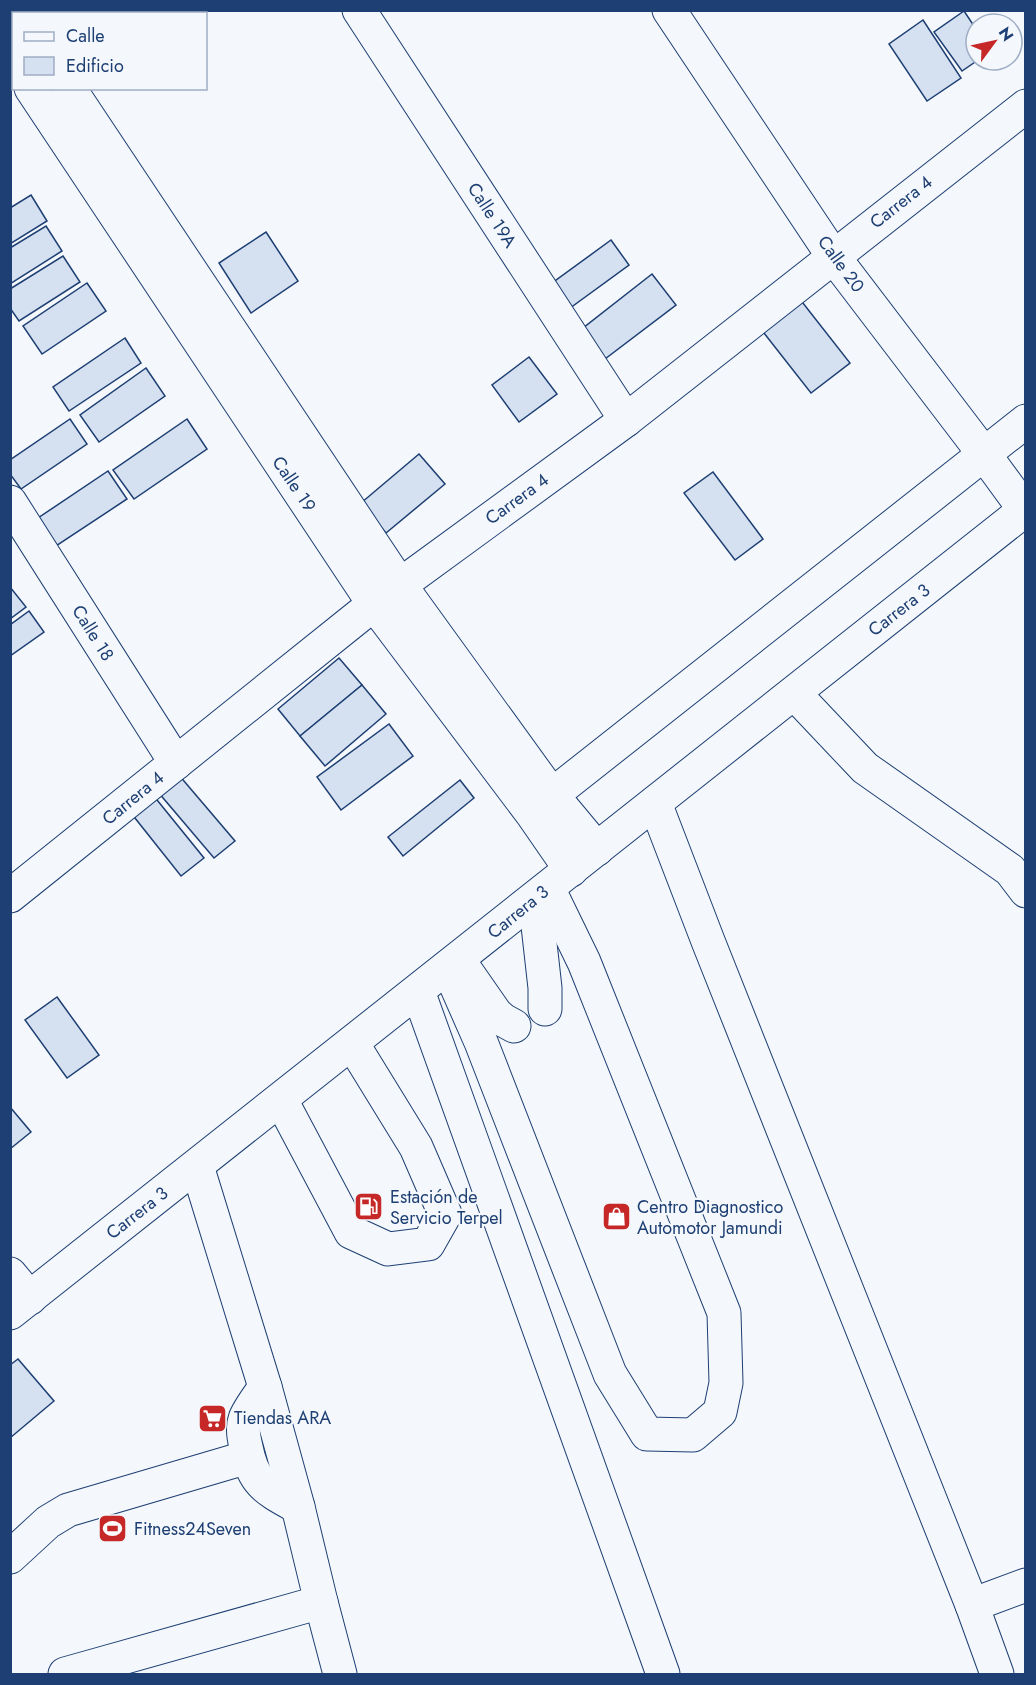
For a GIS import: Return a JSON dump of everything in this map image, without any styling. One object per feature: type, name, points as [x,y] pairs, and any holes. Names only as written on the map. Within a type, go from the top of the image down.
[{"type":"main road","name":"Calle 19A","points":[[359,10],[626,420]]},
{"type":"main road","name":"Calle 20","points":[[669,10],[833,256],[1025,510]]},
{"type":"main road","points":[[10,57],[12,63]]},
{"type":"main road","name":"Calle 19","points":[[32,90],[374,604],[542,805],[597,849]]},
{"type":"main road","name":"Calle 19","points":[[70,90],[400,585],[542,805],[551,886],[584,962],[724,1313],[726,1383],[720,1412],[693,1435],[647,1434],[610,1374],[481,1042],[453,963]]},
{"type":"main road","name":"Carrera 4","points":[[10,896],[374,604],[626,420],[1026,106]]},
{"type":"main road","points":[[542,805],[1026,421]]},
{"type":"main road","name":"Calle 18","points":[[10,502],[176,763]]},
{"type":"main road","name":"Carrera 3","points":[[17,1295],[197,1166],[1025,510]]},
{"type":"main road","points":[[794,693],[865,768],[1010,870],[1026,891]]},
{"type":"main road","points":[[655,803],[972,1605],[997,1674]]},
{"type":"main road","points":[[545,1009],[551,886]]},
{"type":"main road","points":[[453,963],[496,1014],[514,1026]]},
{"type":"main road","points":[[418,991],[663,1674]]},
{"type":"main road","points":[[281,1100],[351,1232],[388,1249],[428,1244],[445,1214],[416,1147],[352,1043]]},
{"type":"main road","points":[[197,1166],[265,1388],[340,1674]]},
{"type":"main road","points":[[265,1388],[245,1419],[244,1438],[248,1457],[256,1478],[270,1492],[298,1507]]},
{"type":"main road","points":[[10,1557],[48,1522],[68,1510],[248,1457]]},
{"type":"main road","points":[[972,1605],[1026,1585]]},
{"type":"main road","points":[[65,1674],[321,1602]]},
{"type":"building","points":[[964,11],[964,70],[962,71],[934,32]]},
{"type":"building","points":[[923,20],[961,78],[927,101],[889,44]]},
{"type":"building","points":[[31,195],[47,221],[10,244],[10,208]]},
{"type":"building","points":[[46,226],[62,251],[10,284],[10,248]]},
{"type":"building","points":[[266,232],[298,281],[251,313],[219,263]]},
{"type":"building","points":[[611,240],[629,265],[566,311],[548,286]]},
{"type":"building","points":[[63,256],[80,282],[19,321],[10,308],[10,289]]},
{"type":"building","points":[[652,274],[676,305],[601,362],[578,332]]},
{"type":"building","points":[[87,283],[106,311],[42,354],[23,326]]},
{"type":"building","points":[[799,298],[850,363],[811,393],[760,328]]},
{"type":"building","points":[[125,338],[141,363],[69,411],[53,387]]},
{"type":"building","points":[[529,357],[557,394],[519,422],[492,385]]},
{"type":"building","points":[[146,368],[165,396],[99,442],[80,415]]},
{"type":"building","points":[[70,419],[87,444],[21,489],[10,474],[10,460]]},
{"type":"building","points":[[187,419],[207,449],[134,499],[113,470]]},
{"type":"building","points":[[419,454],[445,484],[386,533],[361,503]]},
{"type":"building","points":[[108,471],[127,499],[53,548],[35,520]]},
{"type":"building","points":[[713,472],[763,539],[735,560],[684,493]]},
{"type":"building","points":[[10,587],[26,607],[10,619]]},
{"type":"building","points":[[29,611],[44,632],[10,656],[10,625]]},
{"type":"building","points":[[339,658],[362,685],[300,736],[278,709]]},
{"type":"building","points":[[362,685],[386,714],[325,766],[300,736]]},
{"type":"building","points":[[389,724],[413,756],[341,810],[317,777]]},
{"type":"building","points":[[178,774],[235,841],[214,858],[158,792]]},
{"type":"building","points":[[460,780],[474,798],[403,856],[388,837]]},
{"type":"building","points":[[153,795],[204,858],[181,876],[131,813]]},
{"type":"building","points":[[57,997],[99,1055],[67,1078],[25,1020]]},
{"type":"building","points":[[10,1107],[31,1132],[10,1149]]},
{"type":"building","points":[[18,1359],[54,1401],[10,1438],[10,1365]]},
{"type":"place","name":"Estación de Servicio Terpel","points":[[369,1207]]},
{"type":"place","name":"Centro Diagnostico Automotor Jamundi","points":[[616,1217]]},
{"type":"place","name":"Tiendas ARA","points":[[213,1418]]},
{"type":"place","name":"Fitness24Seven","points":[[113,1529]]}]
